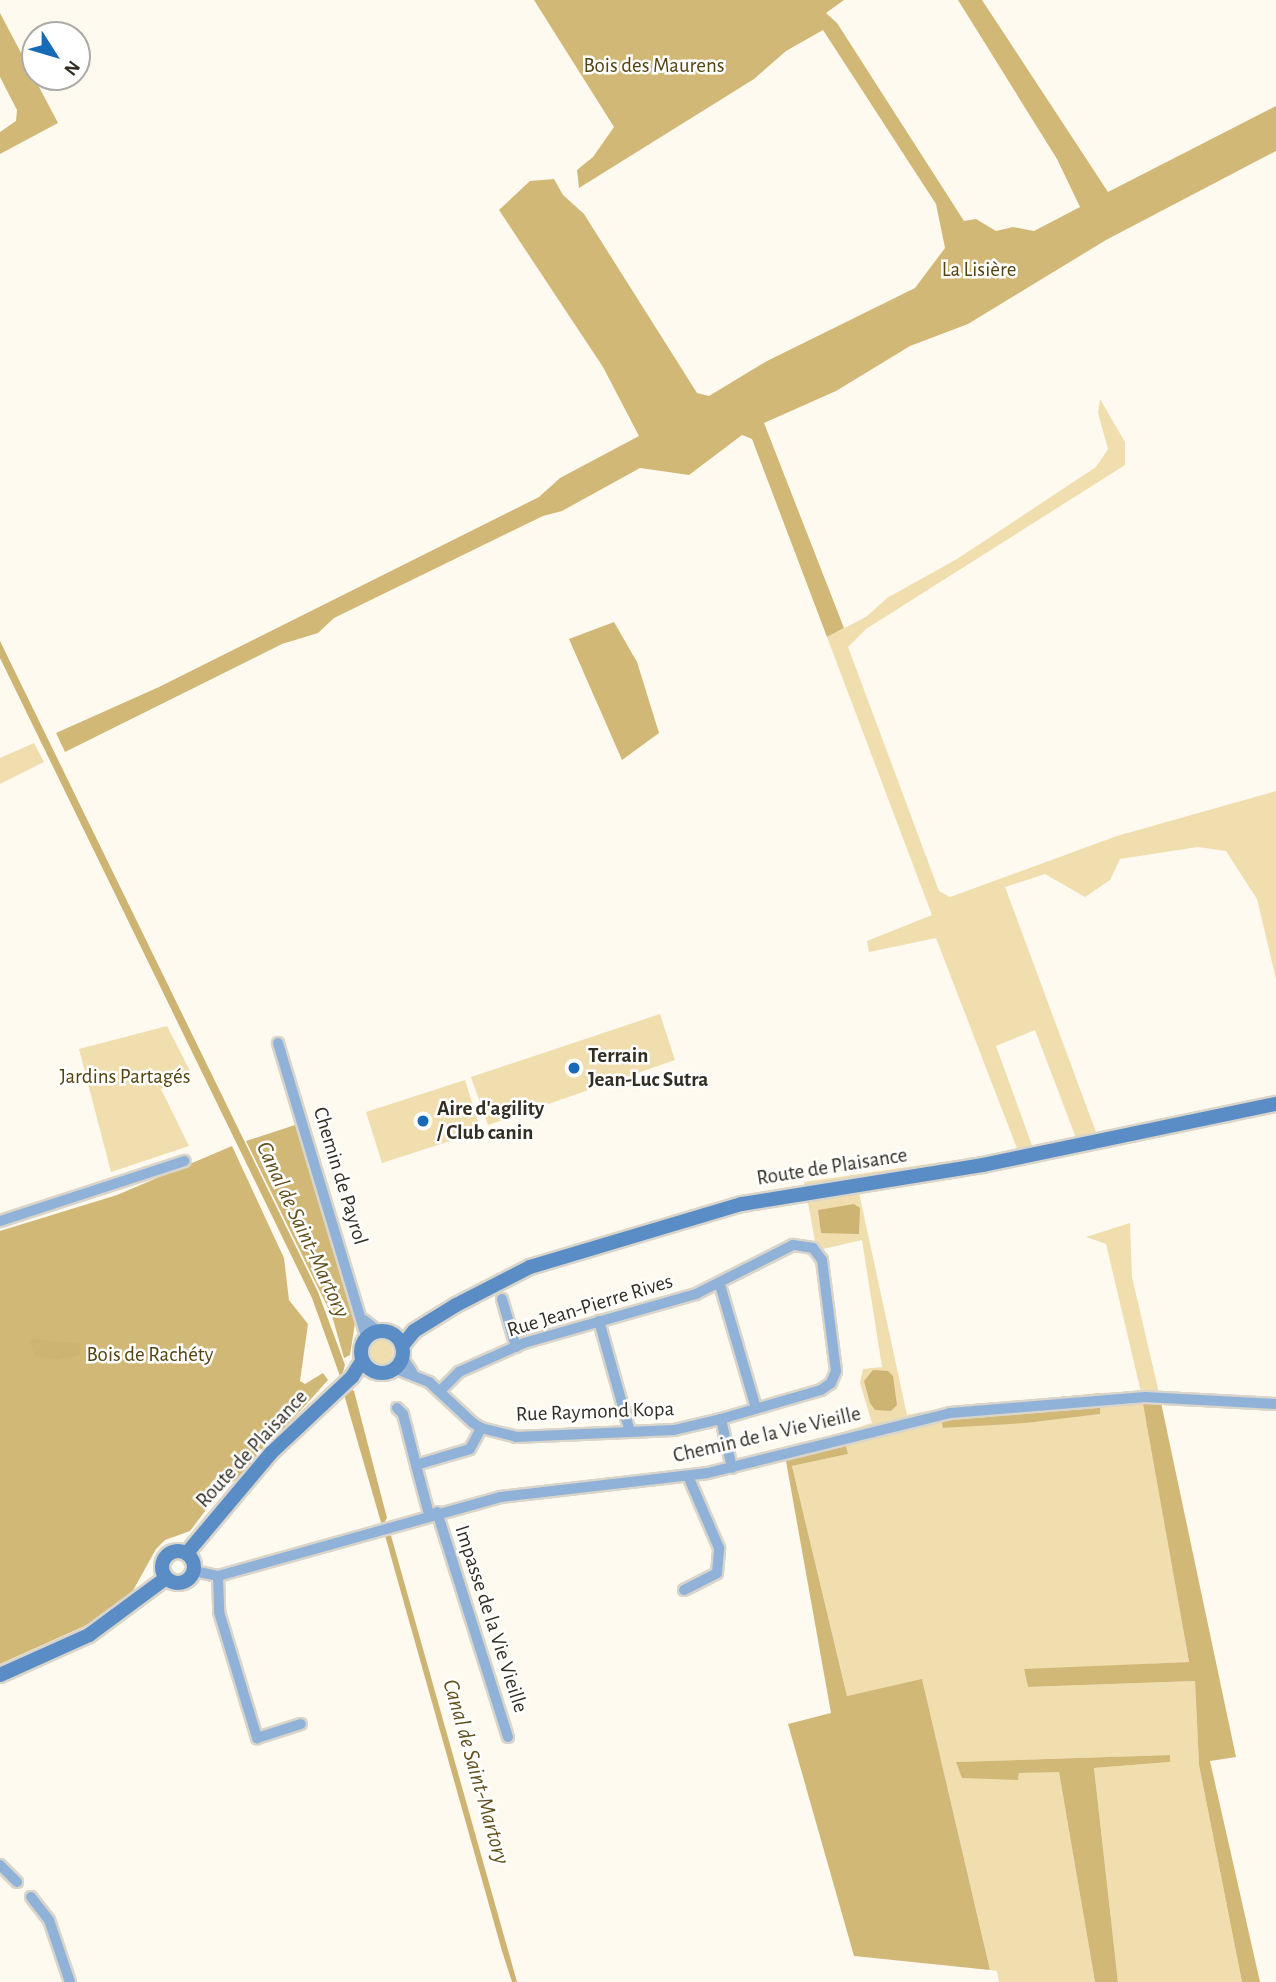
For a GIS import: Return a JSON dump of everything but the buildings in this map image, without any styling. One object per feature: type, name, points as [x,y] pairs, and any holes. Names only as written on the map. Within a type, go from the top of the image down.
[{"type":"main road","name":"Route de Plaisance","points":[[398,1352],[414,1331],[530,1267],[742,1204],[1017,1158],[1276,1104]]},
{"type":"main road","points":[[372,1334],[398,1352],[378,1373],[366,1365],[360,1348],[372,1334]]},
{"type":"main road","name":"Route de Plaisance","points":[[187,1553],[271,1453],[366,1365]]},
{"type":"main road","points":[[177,1550],[187,1553],[194,1571],[179,1583],[166,1578],[164,1558],[177,1550]]},
{"type":"main road","points":[[0,1675],[89,1635],[166,1578]]},
{"type":"street","name":"Chemin de Payrol","points":[[278,1043],[364,1320],[372,1334]]},
{"type":"street","points":[[0,1221],[185,1161]]},
{"type":"street","name":"Rue Jean-Pierre Rives","points":[[440,1391],[460,1372],[516,1347],[720,1285],[793,1245],[813,1248],[822,1260],[836,1371],[831,1383],[821,1390],[756,1408]]},
{"type":"street","points":[[720,1285],[756,1408]]},
{"type":"street","points":[[502,1299],[516,1347]]},
{"type":"street","points":[[599,1321],[630,1432]]},
{"type":"street","name":"Rue Raymond Kopa","points":[[398,1352],[412,1372],[440,1391],[481,1428],[516,1437],[674,1430],[756,1408]]},
{"type":"street","name":"Chemin de la Vie Vieille","points":[[194,1571],[218,1576],[386,1529],[433,1513],[500,1497],[688,1476],[732,1468],[909,1420],[1015,1405],[1145,1397],[1276,1404]]},
{"type":"street","name":"Impasse de la Vie Vieille","points":[[397,1408],[403,1414],[416,1465],[509,1737]]},
{"type":"street","points":[[721,1419],[732,1468]]},
{"type":"street","points":[[416,1465],[470,1449],[481,1428]]},
{"type":"street","points":[[684,1590],[716,1573],[719,1548],[688,1476]]},
{"type":"street","points":[[218,1576],[219,1612],[257,1738],[300,1724]]},
{"type":"street","points":[[0,1865],[17,1882]]},
{"type":"street","points":[[31,1897],[49,1920],[70,1982]]},
{"type":"green space","name":"La Lisière","points":[[534,0],[844,0],[826,13],[837,23],[964,221],[976,219],[996,231],[1013,227],[1034,231],[1080,207],[1057,159],[958,0],[982,0],[1108,192],[1276,106],[1276,151],[1106,240],[968,324],[910,346],[836,391],[764,423],[844,628],[827,637],[752,439],[742,435],[689,475],[640,468],[562,511],[543,516],[334,618],[318,633],[282,644],[65,752],[56,733],[159,687],[539,497],[560,478],[639,436],[603,367],[499,210],[530,181],[554,179],[563,195],[584,214],[697,393],[709,396],[767,361],[915,288],[945,248],[936,204],[823,30],[786,51],[754,79],[579,188],[577,170],[593,157],[614,127]]},
{"type":"green space","points":[[0,13],[21,53],[21,91],[41,91],[58,123],[0,154],[0,132],[16,121],[17,110],[0,77]]},
{"type":"green space","points":[[1100,399],[1125,442],[1125,465],[866,629],[848,647],[939,891],[950,897],[1117,836],[1276,791],[1276,979],[1257,899],[1226,851],[1198,847],[1120,859],[1110,880],[1085,897],[1045,874],[1005,887],[1096,1132],[1076,1138],[1035,1030],[996,1046],[1038,1162],[858,1188],[907,1415],[938,1409],[943,1428],[1100,1414],[1101,1393],[1141,1392],[1106,1244],[1086,1237],[1130,1223],[1132,1277],[1159,1393],[1142,1393],[1189,1662],[1024,1670],[1029,1687],[1195,1681],[1199,1765],[1242,1982],[1118,1982],[1094,1768],[1170,1762],[1169,1755],[956,1762],[1018,1779],[1019,1773],[1059,1771],[1095,1982],[999,1982],[997,1971],[990,1970],[922,1680],[847,1696],[792,1466],[848,1454],[843,1432],[872,1423],[860,1383],[863,1369],[882,1367],[862,1240],[823,1249],[815,1241],[804,1182],[1018,1151],[936,938],[869,952],[867,941],[932,915],[827,637],[866,617],[887,598],[957,559],[1096,467],[1108,449],[1098,413]]},
{"type":"green space","points":[[614,622],[637,662],[659,733],[622,760],[569,639]]},
{"type":"green space","points":[[34,743],[44,762],[0,784],[0,758]]},
{"type":"green space","name":"Terrain Jean-Luc Sutra","points":[[660,1014],[675,1060],[488,1125],[471,1077]]},
{"type":"green space","name":"Jardins Partagés","points":[[167,1026],[191,1073],[161,1089],[189,1146],[111,1172],[79,1049]]},
{"type":"green space","name":"Aire d'agility / Club canin","points":[[465,1080],[481,1131],[382,1163],[366,1112]]},
{"type":"green space","points":[[301,1123],[357,1310],[350,1355],[344,1358],[332,1316],[246,1141]]},
{"type":"green space","name":"Bois de Rachéty","points":[[232,1146],[284,1258],[289,1300],[308,1324],[300,1381],[305,1384],[323,1373],[328,1380],[244,1474],[221,1490],[190,1531],[165,1540],[156,1549],[130,1596],[87,1625],[0,1664],[0,1231],[117,1195]]},
{"type":"green space","points":[[381,1340],[392,1347],[393,1352],[386,1363],[381,1364],[370,1357],[369,1352],[376,1341]]},
{"type":"green space","points":[[1141,1392],[1159,1393],[1236,1757],[1210,1761],[1260,1982],[1242,1982],[1199,1765],[1195,1681],[1028,1687],[1024,1669],[1189,1662]]},
{"type":"green space","points":[[1101,1393],[1100,1414],[1025,1423],[943,1428],[938,1409]]},
{"type":"green space","points":[[843,1432],[848,1454],[792,1466],[847,1696],[922,1679],[990,1970],[854,1956],[788,1724],[831,1713],[784,1450]]},
{"type":"green space","points":[[1170,1755],[1170,1762],[1094,1768],[1118,1982],[1095,1982],[1059,1772],[1019,1773],[1018,1780],[962,1778],[956,1762]]},
{"type":"shaded area","points":[[0,641],[318,1292],[345,1365],[341,1379],[312,1298],[0,658]]},
{"type":"shaded area","points":[[854,1204],[860,1208],[859,1234],[821,1233],[818,1210]]},
{"type":"shaded area","points":[[35,1339],[81,1344],[79,1355],[56,1360],[35,1356],[30,1342]]},
{"type":"shaded area","points":[[873,1370],[888,1371],[893,1376],[897,1405],[891,1411],[875,1410],[870,1403],[864,1381]]},
{"type":"shaded area","points":[[348,1387],[354,1391],[387,1518],[382,1526],[343,1391]]},
{"type":"shaded area","points":[[384,1532],[390,1532],[517,1982],[512,1982],[502,1951]]},
{"type":"place","name":"Terrain Jean-Luc Sutra","points":[[574,1068]]},
{"type":"place","name":"Aire d'agility / Club canin","points":[[423,1121]]},
{"type":"park label","name":"Bois des Maurens","points":[[654,66]]},
{"type":"water label","name":"Canal de Saint-Martory","points":[[302,1230]]},
{"type":"water label","name":"Canal de Saint-Martory","points":[[475,1772]]}]
